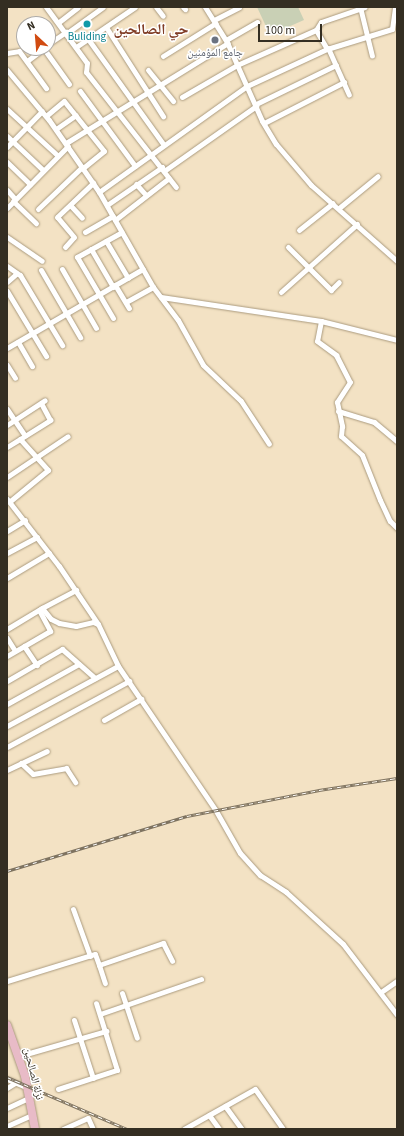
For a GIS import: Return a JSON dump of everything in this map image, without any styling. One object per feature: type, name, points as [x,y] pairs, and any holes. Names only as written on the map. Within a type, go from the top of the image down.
[{"type":"main road","name":"نزلة الصالحين","points":[[7,1025],[19,1056],[28,1088],[28,1098],[35,1129]]},
{"type":"street","points":[[59,22],[78,7]]},
{"type":"street","points":[[56,39],[103,7]]},
{"type":"street","points":[[76,47],[135,7]]},
{"type":"street","points":[[156,7],[164,16]]},
{"type":"street","points":[[205,7],[227,42],[264,123],[276,144],[301,173],[397,261]]},
{"type":"street","points":[[163,56],[215,21],[239,7]]},
{"type":"street","points":[[182,97],[237,64],[316,30],[321,22],[362,7],[372,56]]},
{"type":"street","points":[[99,192],[247,86],[328,48],[392,29],[395,7]]},
{"type":"street","points":[[49,8],[87,63],[86,72],[176,187]]},
{"type":"street","points":[[7,208],[67,145],[257,22]]},
{"type":"street","points":[[106,27],[163,116]]},
{"type":"street","points":[[316,30],[328,48],[349,95]]},
{"type":"street","points":[[88,39],[131,103],[164,145]]},
{"type":"street","points":[[7,53],[19,51],[46,88]]},
{"type":"street","points":[[27,61],[34,56]]},
{"type":"street","points":[[50,56],[69,84]]},
{"type":"street","points":[[106,205],[136,184],[163,169],[256,105],[336,65]]},
{"type":"street","points":[[7,70],[56,129],[99,192],[153,286],[203,365],[241,401],[269,444]]},
{"type":"street","points":[[148,70],[173,101]]},
{"type":"street","points":[[264,123],[344,82]]},
{"type":"street","points":[[80,91],[135,166]]},
{"type":"street","points":[[38,209],[82,167],[104,151],[64,101],[46,116]]},
{"type":"street","points":[[7,109],[57,155]]},
{"type":"street","points":[[7,147],[42,111]]},
{"type":"street","points":[[56,129],[76,115]]},
{"type":"street","points":[[7,136],[43,170]]},
{"type":"street","points":[[7,162],[30,184]]},
{"type":"street","points":[[339,208],[378,176]]},
{"type":"street","points":[[85,232],[114,218],[169,178]]},
{"type":"street","points":[[66,247],[74,237],[57,217],[71,206],[93,183]]},
{"type":"street","points":[[136,184],[146,195]]},
{"type":"street","points":[[7,190],[14,200],[36,223]]},
{"type":"street","points":[[299,230],[333,203]]},
{"type":"street","points":[[71,206],[82,218]]},
{"type":"street","points":[[281,292],[357,224]]},
{"type":"street","points":[[113,318],[77,257],[122,232]]},
{"type":"street","points":[[7,237],[42,261]]},
{"type":"street","points":[[106,241],[128,278]]},
{"type":"street","points":[[288,246],[331,290],[339,282]]},
{"type":"street","points":[[91,249],[129,308]]},
{"type":"street","points":[[7,266],[17,273],[62,345]]},
{"type":"street","points":[[7,348],[143,269]]},
{"type":"street","points":[[41,270],[80,337]]},
{"type":"street","points":[[62,270],[96,328]]},
{"type":"street","points":[[7,282],[17,273]]},
{"type":"street","points":[[126,302],[153,286]]},
{"type":"street","points":[[7,291],[46,356]]},
{"type":"street","points":[[161,297],[321,321],[397,340]]},
{"type":"street","points":[[321,321],[317,341],[336,355],[350,382],[337,402],[342,426],[341,436],[362,455],[390,521],[397,528]]},
{"type":"street","points":[[18,342],[32,366]]},
{"type":"street","points":[[7,365],[15,378]]},
{"type":"street","points":[[7,425],[43,402],[50,420],[7,447]]},
{"type":"street","points":[[7,409],[25,436]]},
{"type":"street","points":[[338,411],[374,422],[397,441]]},
{"type":"street","points":[[7,477],[68,436]]},
{"type":"street","points":[[20,439],[37,456],[48,472],[8,503],[24,520],[76,590],[98,624],[118,666],[216,810],[240,853],[260,875],[286,892],[319,920],[343,944],[397,1014]]},
{"type":"street","points":[[7,531],[24,520]]},
{"type":"street","points":[[7,554],[37,537]]},
{"type":"street","points":[[7,578],[49,553]]},
{"type":"street","points":[[7,629],[76,590]]},
{"type":"street","points":[[41,609],[51,619],[59,624],[76,626],[88,622],[98,624]]},
{"type":"street","points":[[7,656],[50,631],[41,609]]},
{"type":"street","points":[[7,638],[15,651]]},
{"type":"street","points":[[24,646],[37,665]]},
{"type":"street","points":[[7,681],[37,665],[62,649],[95,678]]},
{"type":"street","points":[[7,704],[79,664]]},
{"type":"street","points":[[7,726],[118,666]]},
{"type":"street","points":[[7,748],[129,681]]},
{"type":"street","points":[[104,720],[141,699]]},
{"type":"street","points":[[7,770],[47,751]]},
{"type":"street","points":[[21,763],[33,774],[66,768],[75,782]]},
{"type":"street","points":[[73,909],[90,956]]},
{"type":"street","points":[[99,965],[165,943],[172,961]]},
{"type":"street","points":[[7,981],[96,955],[105,983]]},
{"type":"street","points":[[100,1014],[201,979]]},
{"type":"street","points":[[381,992],[397,981]]},
{"type":"street","points":[[122,993],[137,1038]]},
{"type":"street","points":[[58,1089],[117,1070],[96,1003]]},
{"type":"street","points":[[74,1020],[93,1078]]},
{"type":"street","points":[[19,1056],[106,1031]]},
{"type":"street","points":[[7,1079],[28,1088]]},
{"type":"street","points":[[7,1088],[15,1083]]},
{"type":"street","points":[[184,1129],[192,1127],[209,1115],[255,1089],[282,1129]]},
{"type":"street","points":[[7,1108],[28,1098]]},
{"type":"street","points":[[225,1106],[242,1129]]},
{"type":"street","points":[[7,1126],[32,1115]]},
{"type":"street","points":[[209,1115],[219,1129]]},
{"type":"street","points":[[63,1129],[88,1118],[94,1129]]},
{"type":"green space","points":[[257,7],[298,7],[304,20],[270,35]]},
{"type":"railway","points":[[7,871],[187,816],[319,790],[397,778]]},
{"type":"railway","points":[[7,1077],[127,1129]]},
{"type":"place","name":"Buliding","points":[[87,24]]},
{"type":"place","name":"جامع المؤمنين","points":[[215,40]]},
{"type":"district","name":"حي الصالحين","points":[[151,30]]}]
